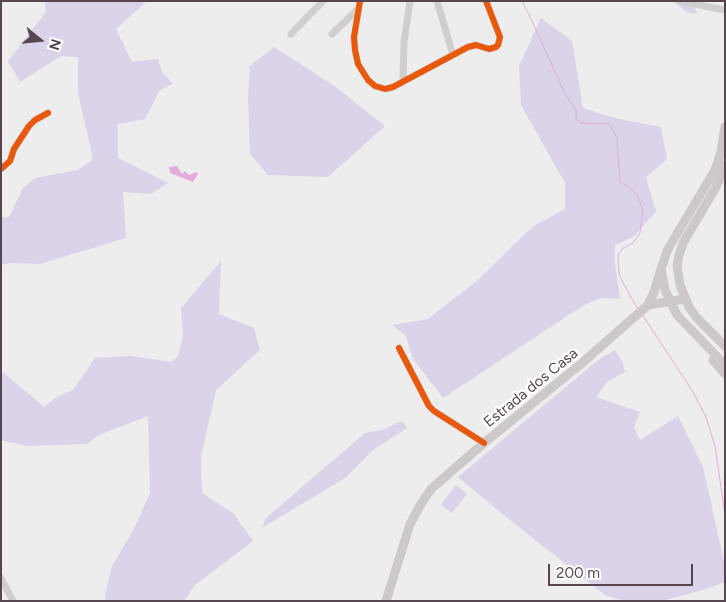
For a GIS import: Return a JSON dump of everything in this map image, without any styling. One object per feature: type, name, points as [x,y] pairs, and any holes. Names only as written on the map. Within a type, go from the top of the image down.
[{"type":"main road","points":[[649,306],[668,248],[715,170],[721,152],[725,126]]},
{"type":"main road","points":[[725,165],[716,187],[683,243],[677,262],[678,275],[685,299],[696,317],[725,346]]},
{"type":"main road","points":[[661,269],[663,281],[675,311],[704,345],[725,365]]},
{"type":"main road","points":[[649,306],[685,299]]},
{"type":"main road","points":[[649,306],[675,311]]},
{"type":"main road","name":"Estrada dos Casa","points":[[386,601],[405,537],[421,504],[431,489],[649,306]]},
{"type":"main road","points":[[704,345],[720,370],[725,374]]},
{"type":"street","points":[[290,34],[323,1]]},
{"type":"street","points":[[360,1],[354,37],[355,50],[363,73],[368,80],[380,88],[389,89],[472,46],[489,49],[496,47],[498,45],[499,33],[486,1]]},
{"type":"street","points":[[403,82],[404,42],[410,1]]},
{"type":"street","points":[[438,1],[453,55]]},
{"type":"street","points":[[679,1],[725,10]]},
{"type":"street","points":[[332,34],[358,10]]},
{"type":"street","points":[[1,169],[10,161],[14,149],[29,126],[35,120],[48,113]]},
{"type":"street","points":[[399,348],[429,406],[484,443]]},
{"type":"street","points":[[1,578],[13,601]]},
{"type":"shaded area","points":[[45,1],[147,1],[116,29],[132,62],[158,59],[162,72],[173,84],[160,90],[145,119],[118,124],[118,158],[168,183],[151,194],[123,192],[126,238],[40,264],[10,263],[1,265],[1,218],[9,217],[23,188],[35,178],[78,170],[93,159],[78,93],[78,57],[61,56],[20,82],[8,61],[46,12]]},
{"type":"shaded area","points":[[675,2],[694,6],[697,12],[694,14],[685,11]]},
{"type":"shaded area","points":[[541,18],[572,41],[583,108],[615,118],[661,127],[667,159],[646,177],[656,212],[633,237],[615,245],[615,264],[620,299],[601,298],[584,305],[443,398],[413,359],[406,336],[393,325],[428,319],[478,280],[532,227],[565,209],[565,183],[521,105],[519,66]]},
{"type":"shaded area","points":[[274,47],[333,85],[385,126],[328,177],[268,175],[250,154],[248,97],[250,66]]},
{"type":"shaded area","points":[[177,166],[182,174],[185,171],[189,175],[196,172],[198,174],[193,182],[170,173],[169,167]]},
{"type":"shaded area","points":[[221,261],[219,314],[254,328],[260,350],[216,390],[201,457],[202,493],[233,513],[253,541],[194,586],[184,601],[106,601],[105,594],[112,566],[133,531],[150,493],[148,416],[99,435],[87,444],[26,446],[1,440],[1,373],[4,373],[44,407],[58,396],[73,390],[95,358],[131,356],[172,362],[178,356],[183,336],[181,308]]},
{"type":"shaded area","points":[[615,350],[622,361],[625,372],[608,381],[596,397],[640,412],[634,427],[640,440],[678,416],[703,467],[725,566],[725,582],[662,601],[623,601],[605,595],[458,477],[598,360]]},
{"type":"shaded area","points":[[402,421],[407,428],[373,450],[345,478],[262,528],[266,518],[365,433],[382,430]]},
{"type":"shaded area","points":[[456,485],[467,494],[452,513],[441,505]]},
{"type":"waterway","points":[[522,1],[565,94],[576,110],[576,119],[581,123],[609,124],[617,138],[620,182],[637,195],[643,210],[640,233],[633,243],[622,249],[618,255],[619,273],[638,309]]},
{"type":"waterway","points":[[642,314],[693,392],[706,417],[715,446],[725,515]]},
{"type":"cycle path","points":[[360,1],[354,37],[358,64],[368,80],[375,86],[385,89],[393,87],[468,47],[476,45],[489,49],[496,47],[500,37],[486,1]]},
{"type":"cycle path","points":[[1,169],[10,161],[14,149],[29,126],[35,120],[48,113]]},
{"type":"cycle path","points":[[399,348],[429,406],[484,443]]}]
